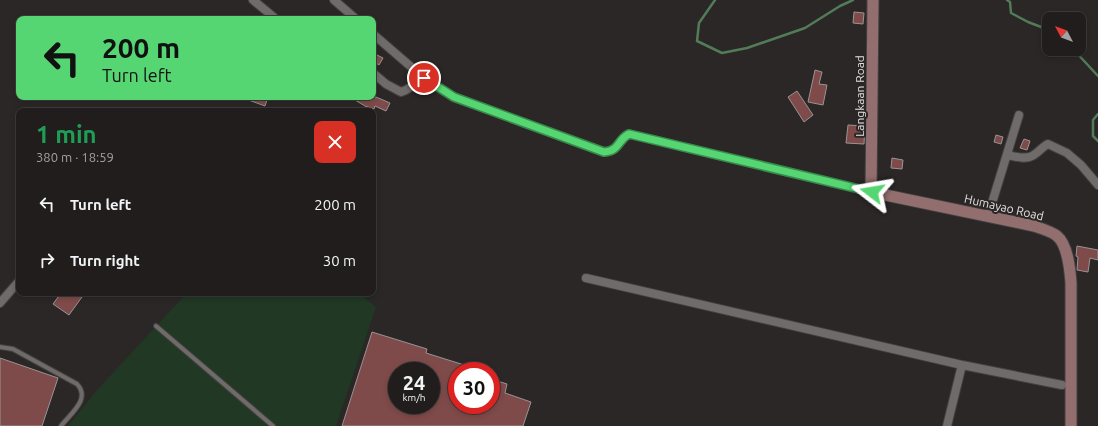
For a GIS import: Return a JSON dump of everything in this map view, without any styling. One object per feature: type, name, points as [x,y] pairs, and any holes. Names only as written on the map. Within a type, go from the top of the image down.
[{"type":"street","points":[[253,0],[272,16]]},
{"type":"street","points":[[334,0],[353,16]]},
{"type":"street","name":"Langkaan Road","points":[[872,192],[873,0]]},
{"type":"street","points":[[376,37],[424,78],[454,97],[604,152],[611,151],[617,147],[622,139],[629,134],[872,192]]},
{"type":"street","points":[[376,76],[386,84],[401,92],[424,78]]},
{"type":"street","points":[[988,216],[1019,115]]},
{"type":"street","points":[[1007,155],[1027,158],[1033,156],[1042,147],[1048,144],[1067,153],[1081,165],[1098,185]]},
{"type":"street","name":"Humayao Road","points":[[872,192],[1034,226],[1058,236],[1065,249],[1070,266],[1071,426]]},
{"type":"street","points":[[586,278],[962,365],[1062,385]]},
{"type":"street","points":[[0,303],[16,284]]},
{"type":"street","points":[[947,426],[962,365]]},
{"type":"lane","points":[[156,326],[273,426]]},
{"type":"lane","points":[[0,347],[13,349],[77,384],[81,389],[83,396],[81,402],[61,426]]},
{"type":"green space","points":[[184,296],[363,296],[376,307],[336,426],[68,426],[96,391]]},
{"type":"building","points":[[854,12],[864,13],[863,24],[853,23]]},
{"type":"building","points":[[376,54],[383,58],[379,65],[376,63]]},
{"type":"building","points":[[815,70],[822,72],[819,84],[827,85],[823,105],[808,102]]},
{"type":"building","points":[[797,91],[813,115],[804,122],[788,97]]},
{"type":"building","points":[[376,97],[390,103],[386,111],[375,106],[374,108],[371,108],[355,100],[376,100]]},
{"type":"building","points":[[248,100],[267,100],[265,106]]},
{"type":"building","points":[[848,125],[865,126],[864,144],[846,143]]},
{"type":"building","points":[[996,135],[1003,137],[1001,144],[994,142]]},
{"type":"building","points":[[1024,139],[1030,141],[1027,150],[1020,148]]},
{"type":"building","points":[[892,158],[903,160],[902,169],[891,168]]},
{"type":"building","points":[[1077,246],[1098,250],[1098,260],[1090,258],[1088,272],[1077,270]]},
{"type":"building","points":[[59,296],[82,297],[69,315],[53,304]]},
{"type":"building","points":[[372,332],[427,349],[426,353],[455,362],[448,362],[448,414],[500,414],[500,382],[507,384],[505,393],[531,402],[523,426],[342,426]]},
{"type":"building","points":[[0,358],[58,378],[42,426],[0,426]]},
{"type":"waterway","points":[[715,0],[699,23],[697,41],[722,53],[747,48],[805,28],[840,6],[853,0]]},
{"type":"waterway","points":[[1007,0],[1010,2],[1011,13],[1042,27]]},
{"type":"waterway","points":[[1079,56],[1098,76]]},
{"type":"waterway","points":[[1098,114],[1093,120],[1093,136],[1098,141]]},
{"type":"route","points":[[424,78],[454,97],[604,152],[611,151],[617,147],[624,136],[629,134],[872,192]]}]
